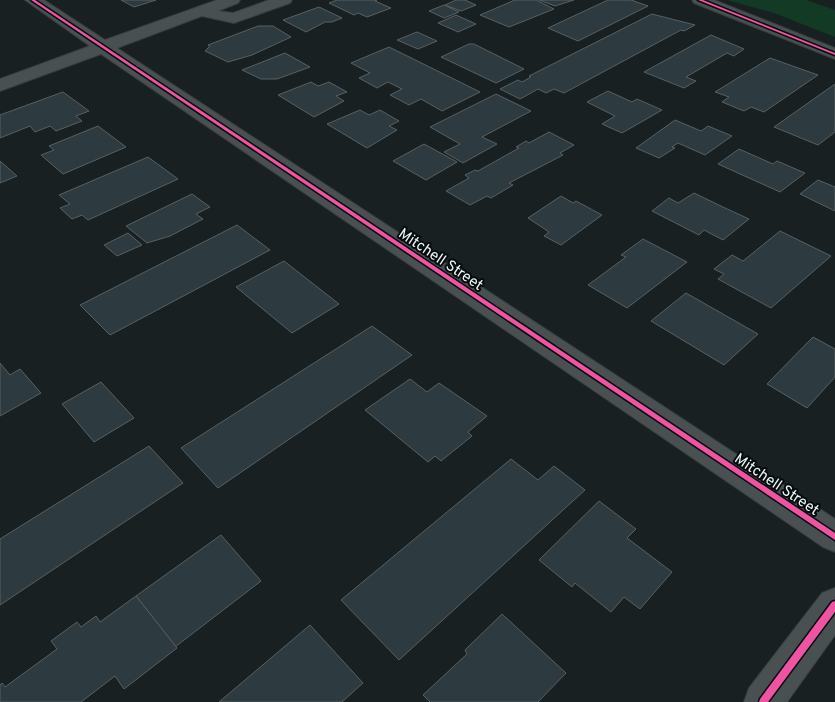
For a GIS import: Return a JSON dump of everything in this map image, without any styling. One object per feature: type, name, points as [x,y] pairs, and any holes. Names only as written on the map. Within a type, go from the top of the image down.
[{"type":"street","name":"Mitchell Street","points":[[33,0],[835,538]]},
{"type":"street","points":[[0,85],[101,46],[232,0]]},
{"type":"street","points":[[200,11],[234,18],[284,0]]},
{"type":"street","points":[[700,0],[835,54]]},
{"type":"street","points":[[763,702],[835,605]]},
{"type":"green space","points":[[727,0],[806,0],[835,10],[835,37],[774,13]]},
{"type":"building","points":[[121,0],[156,0],[134,7]]},
{"type":"building","points":[[337,0],[377,0],[375,1],[391,8],[367,17],[358,13],[354,15],[329,3]]},
{"type":"building","points":[[456,0],[465,0],[476,5],[461,11],[445,5]]},
{"type":"building","points":[[515,0],[536,0],[554,9],[509,27],[480,15]]},
{"type":"building","points":[[539,0],[574,0],[555,6]]},
{"type":"building","points":[[608,0],[631,0],[648,6],[578,41],[548,28]]},
{"type":"building","points":[[444,5],[459,12],[444,18],[429,11]]},
{"type":"building","points":[[319,7],[342,18],[332,22],[325,22],[306,32],[283,20]]},
{"type":"building","points":[[652,14],[695,25],[684,31],[681,30],[564,93],[554,89],[546,93],[538,89],[520,99],[500,89],[518,80],[522,82],[531,77],[529,76]]},
{"type":"building","points":[[456,15],[476,24],[458,32],[438,23]]},
{"type":"building","points":[[258,26],[273,26],[291,37],[252,55],[228,62],[205,51],[210,46],[208,45]]},
{"type":"building","points":[[417,32],[437,41],[418,49],[397,40]]},
{"type":"building","points":[[711,35],[744,49],[734,56],[727,53],[686,77],[696,81],[684,88],[644,72]]},
{"type":"building","points":[[469,44],[474,44],[524,69],[496,83],[441,57]]},
{"type":"building","points":[[389,47],[480,92],[442,111],[421,99],[409,105],[390,95],[402,89],[388,82],[377,88],[359,78],[370,73],[351,63]]},
{"type":"building","points":[[285,53],[310,67],[277,79],[261,79],[242,70]]},
{"type":"building","points":[[770,58],[818,75],[764,112],[751,107],[744,111],[722,102],[729,97],[715,92]]},
{"type":"building","points":[[311,82],[318,86],[329,82],[347,92],[336,96],[344,101],[314,117],[278,95]]},
{"type":"building","points":[[835,84],[835,132],[818,145],[774,127]]},
{"type":"building","points":[[608,91],[632,102],[637,99],[662,110],[622,133],[602,124],[615,116],[587,102]]},
{"type":"building","points":[[63,92],[89,111],[76,116],[82,121],[56,131],[50,126],[35,132],[30,126],[0,138],[0,115]]},
{"type":"building","points":[[496,94],[531,111],[482,137],[497,144],[463,163],[444,152],[460,144],[430,127]]},
{"type":"building","points":[[360,110],[369,115],[380,110],[399,121],[389,126],[397,130],[367,148],[327,124]]},
{"type":"building","points":[[675,120],[701,131],[708,126],[732,136],[705,155],[678,143],[672,147],[675,148],[659,158],[636,148]]},
{"type":"building","points":[[98,126],[126,147],[63,174],[41,155],[54,150],[49,146]]},
{"type":"building","points":[[549,132],[574,145],[560,153],[563,155],[509,183],[513,185],[491,198],[487,196],[470,205],[446,191],[469,178],[465,175],[475,170],[478,171],[519,148],[516,147],[526,141],[529,143]]},
{"type":"building","points":[[424,144],[457,162],[426,180],[393,161]]},
{"type":"building","points":[[739,149],[773,164],[777,161],[805,173],[780,192],[718,164]]},
{"type":"building","points":[[148,157],[178,179],[88,220],[82,215],[72,219],[60,208],[70,204],[59,195]]},
{"type":"building","points":[[0,161],[17,176],[0,183]]},
{"type":"building","points":[[818,180],[835,187],[835,211],[800,194]]},
{"type":"building","points":[[694,193],[749,219],[723,240],[704,230],[699,235],[652,211],[669,198],[678,203]]},
{"type":"building","points":[[192,194],[210,207],[196,214],[203,219],[170,236],[147,243],[126,226]]},
{"type":"building","points":[[561,196],[573,203],[576,201],[602,215],[561,245],[544,236],[549,232],[528,218]]},
{"type":"building","points":[[237,225],[270,250],[110,335],[80,305]]},
{"type":"building","points":[[780,231],[831,256],[771,308],[718,279],[724,274],[714,269],[732,255],[743,261]]},
{"type":"building","points":[[128,233],[142,245],[117,256],[104,245]]},
{"type":"building","points":[[643,239],[687,262],[627,308],[588,285],[626,257],[621,255]]},
{"type":"building","points":[[284,261],[339,304],[292,333],[236,287]]},
{"type":"building","points":[[686,293],[758,334],[724,365],[651,321]]},
{"type":"building","points":[[372,326],[412,355],[218,488],[181,448]]},
{"type":"building","points":[[813,337],[835,349],[835,377],[807,408],[767,384]]},
{"type":"building","points":[[0,363],[10,375],[20,369],[41,393],[0,416]]},
{"type":"building","points":[[410,379],[427,392],[439,383],[487,416],[468,432],[472,436],[441,461],[435,456],[428,462],[365,410]]},
{"type":"building","points":[[101,382],[134,418],[94,442],[62,404]]},
{"type":"building","points":[[149,446],[183,483],[0,605],[0,539]]},
{"type":"building","points":[[511,459],[538,480],[554,466],[585,490],[399,660],[341,600]]},
{"type":"building","points":[[599,501],[636,529],[627,538],[672,572],[640,609],[624,597],[611,612],[575,583],[572,587],[539,560]]},
{"type":"building","points":[[221,535],[261,581],[175,647],[136,596]]},
{"type":"building","points":[[136,596],[177,648],[124,689],[115,676],[81,702],[0,702],[0,685],[2,683],[5,687],[57,649],[51,641],[77,622],[81,627],[96,616],[100,622]]},
{"type":"building","points":[[502,614],[566,673],[538,702],[430,702],[423,695],[467,654],[465,650]]},
{"type":"building","points":[[310,625],[363,683],[342,702],[219,702]]},
{"type":"cycle path","points":[[33,0],[835,537]]},
{"type":"cycle path","points":[[700,0],[835,54]]},
{"type":"cycle path","points":[[763,702],[835,605]]}]
